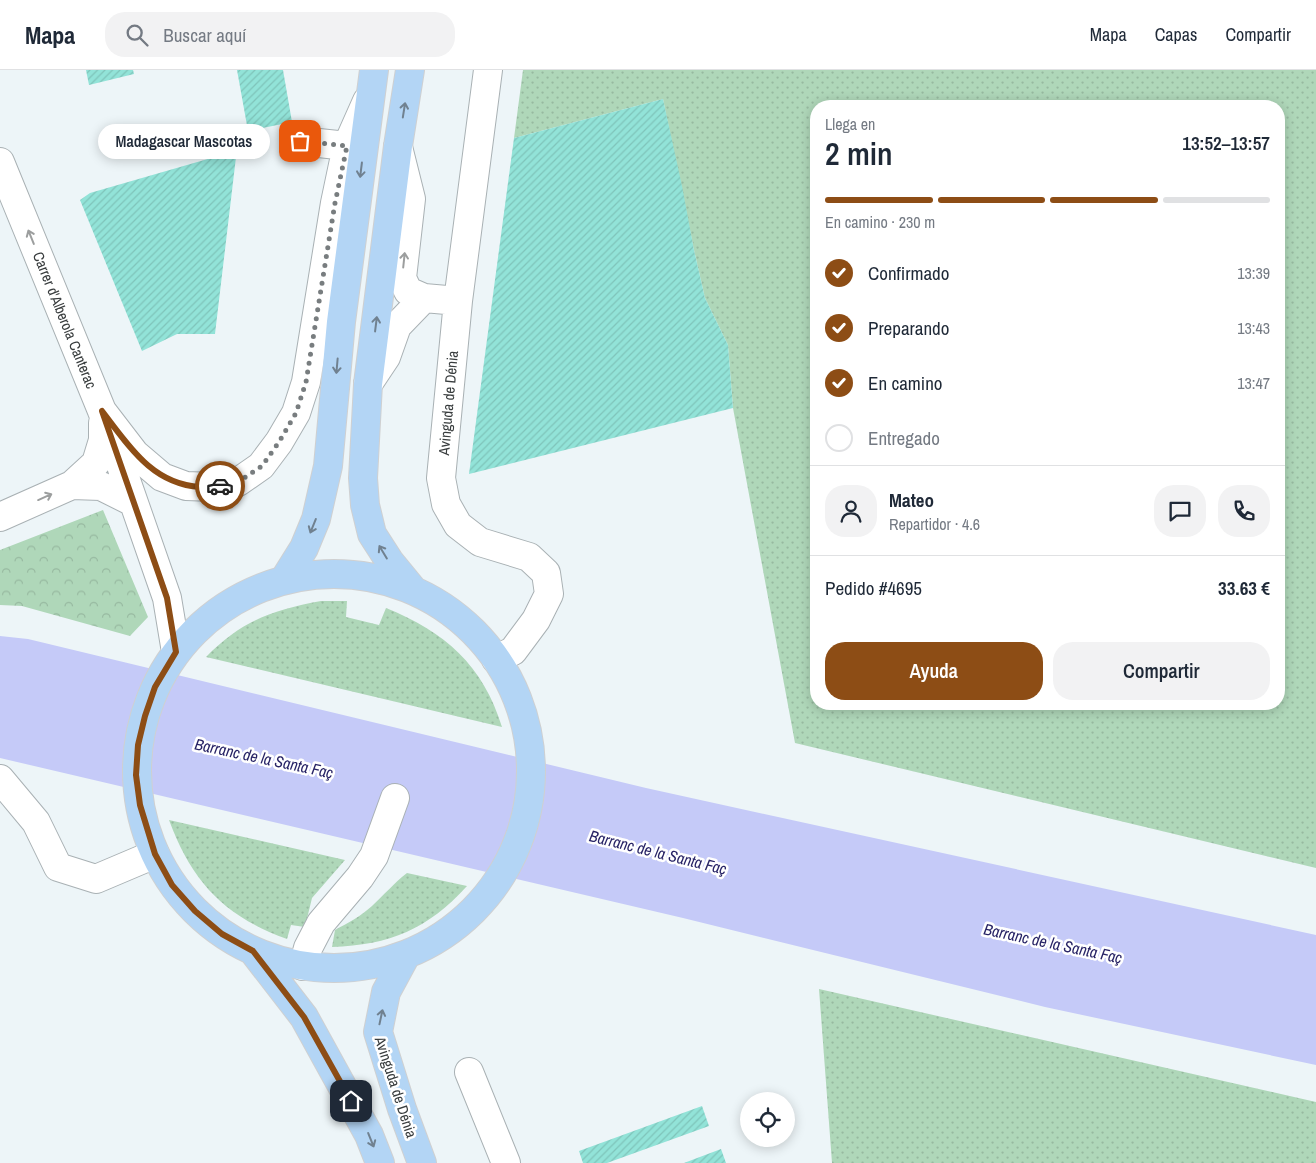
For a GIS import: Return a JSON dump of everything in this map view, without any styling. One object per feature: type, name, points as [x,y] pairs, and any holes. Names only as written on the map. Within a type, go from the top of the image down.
[{"type":"main road","points":[[410,70],[398,146],[368,384],[364,478],[365,505],[372,534],[390,562],[413,590]]},
{"type":"main road","points":[[284,580],[304,548],[316,519],[328,466],[341,322],[372,82]]},
{"type":"main road","points":[[336,574],[388,581],[413,590],[459,619],[496,659],[515,695],[527,734],[530,767],[528,800],[521,833],[507,864],[489,892],[465,918],[444,934],[406,955],[372,965],[338,969],[303,966],[269,958],[222,934],[195,911],[172,885],[155,854],[140,805],[136,775],[138,745],[155,687],[173,657],[198,628],[224,607],[253,591],[284,580],[310,575],[336,574]]},
{"type":"main road","points":[[253,951],[304,1017],[369,1135],[380,1163]]},
{"type":"main road","name":"Avinguda de Dénia","points":[[406,955],[386,992],[378,1032],[402,1109],[422,1163]]},
{"type":"street","name":"Avinguda de Dénia","points":[[488,70],[458,301],[441,478],[446,504],[458,525],[480,542],[529,557],[546,573],[549,594],[536,620],[513,651],[496,659]]},
{"type":"street","points":[[102,411],[135,454],[162,477],[186,486],[214,488],[238,482],[262,466],[296,413],[306,382],[335,203],[347,146],[372,82]]},
{"type":"street","points":[[300,141],[347,146]]},
{"type":"street","points":[[398,146],[411,199],[402,278],[408,290],[424,298],[458,301]]},
{"type":"street","name":"Carrer d'Alberola Canterac","points":[[0,162],[102,411],[167,598],[173,657]]},
{"type":"street","points":[[368,384],[386,356],[397,326],[424,298]]},
{"type":"street","points":[[0,517],[72,485],[96,463],[103,440],[102,411]]},
{"type":"street","points":[[72,485],[100,486],[133,502]]},
{"type":"street","points":[[0,779],[36,822],[58,867],[96,879],[155,854]]},
{"type":"street","points":[[303,966],[308,948],[321,923],[360,877],[374,856],[395,798]]},
{"type":"street","points":[[468,1072],[506,1163]]},
{"type":"green space","points":[[523,70],[1316,70],[1316,868],[795,743],[733,408],[728,345],[705,298],[663,99],[514,138]]},
{"type":"green space","points":[[103,510],[148,617],[130,636],[22,606],[0,605],[0,550]]},
{"type":"green space","points":[[321,601],[347,601],[346,617],[379,625],[386,608],[407,617],[444,640],[473,668],[494,705],[502,727],[206,657],[232,634],[258,619],[287,608]]},
{"type":"green space","points":[[169,820],[345,860],[312,898],[305,927],[291,925],[287,939],[245,919],[228,908],[213,894],[188,862]]},
{"type":"green space","points":[[407,873],[467,886],[438,913],[407,932],[372,943],[332,947],[335,930],[368,910]]},
{"type":"green space","points":[[819,989],[1316,1102],[1316,1163],[832,1163]]},
{"type":"water","name":"Barranc de la Santa Faç","points":[[0,636],[28,639],[646,788],[1316,935],[1316,1065],[1045,1007],[683,918],[0,758]]},
{"type":"building","points":[[86,70],[133,70],[134,74],[89,85]]},
{"type":"building","points":[[237,70],[283,70],[292,122],[248,131]]},
{"type":"building","points":[[663,99],[705,298],[728,345],[733,408],[469,474],[514,138]]},
{"type":"building","points":[[232,152],[236,157],[215,334],[177,334],[142,351],[80,200],[90,193]]},
{"type":"building","points":[[702,1106],[709,1126],[607,1163],[583,1163],[579,1151]]},
{"type":"building","points":[[721,1149],[726,1163],[684,1163]]},
{"type":"way so far","points":[[220,486],[238,482],[262,466],[296,413],[306,382],[335,203],[347,146],[300,141]]},
{"type":"place","name":"Madagascar Mascotas","points":[[300,141]]},
{"type":"route","points":[[220,486],[214,488],[186,486],[162,477],[135,454],[102,411],[167,598],[176,652],[155,687],[138,745],[136,775],[140,805],[155,854],[172,885],[195,911],[222,934],[253,951],[304,1017],[351,1101]]}]
